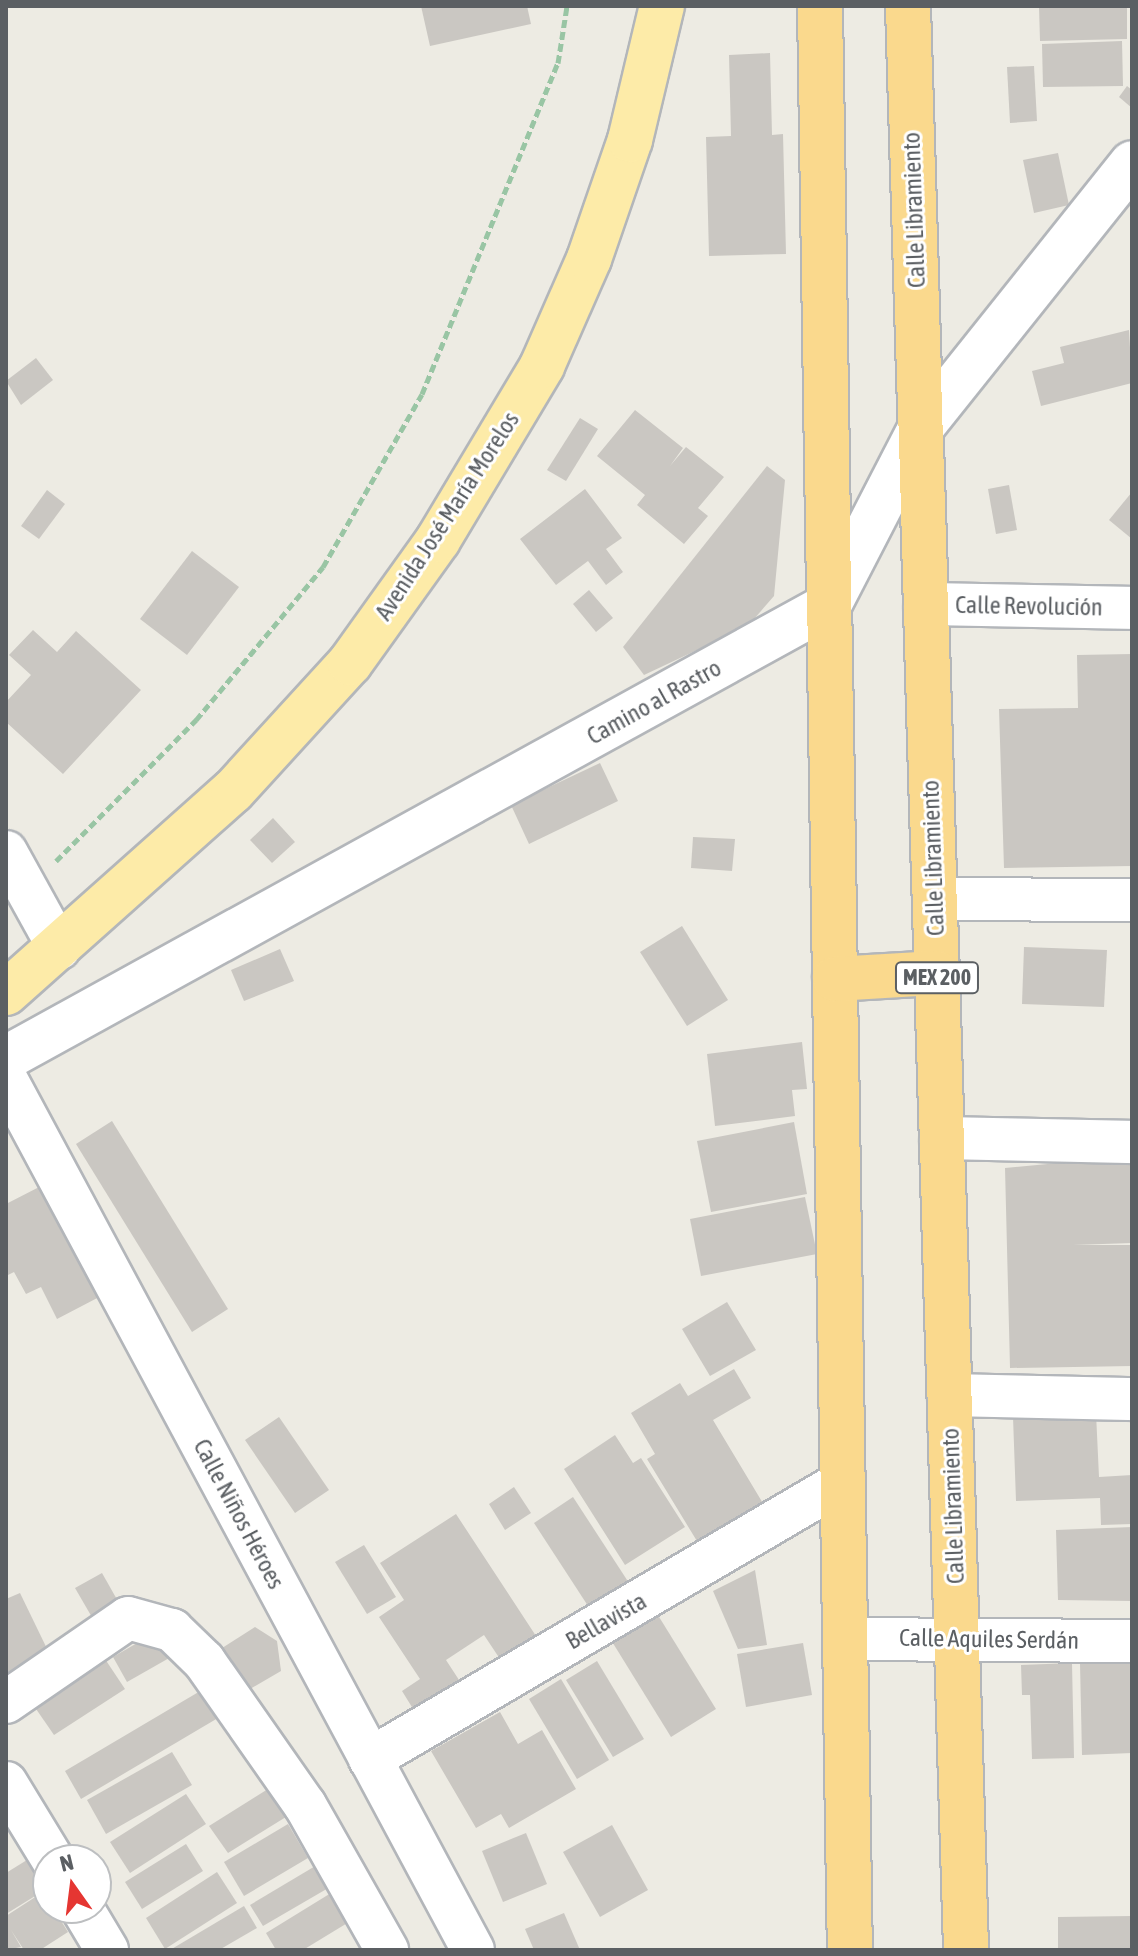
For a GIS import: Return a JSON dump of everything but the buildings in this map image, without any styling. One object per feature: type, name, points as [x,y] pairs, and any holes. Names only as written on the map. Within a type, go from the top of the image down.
[{"type":"highway","points":[[820,6],[850,1950]]},
{"type":"highway","name":"Calle Libramiento","points":[[908,6],[966,1950]]},
{"type":"highway","points":[[835,979],[937,973]]},
{"type":"main road","name":"Avenida José María Morelos","points":[[6,993],[233,791],[350,663],[438,540],[542,366],[589,259],[630,140],[662,6]]},
{"type":"street","points":[[829,605],[920,429],[1132,163]]},
{"type":"street","name":"Calle Revolución","points":[[925,604],[1132,608]]},
{"type":"street","name":"Camino al Rastro","points":[[6,1058],[829,605]]},
{"type":"street","points":[[6,852],[16,884],[59,948]]},
{"type":"street","points":[[934,899],[1132,900]]},
{"type":"street","name":"Calle Niños Héroes","points":[[6,1079],[473,1950]]},
{"type":"street","points":[[941,1138],[1132,1142]]},
{"type":"street","points":[[949,1395],[1132,1399]]},
{"type":"street","name":"Bellavista","points":[[370,1759],[842,1482]]},
{"type":"street","points":[[6,1702],[128,1618],[172,1630],[204,1661],[305,1805],[387,1950]]},
{"type":"street","name":"Calle Aquiles Serdán","points":[[845,1639],[956,1636],[1132,1641]]},
{"type":"street","points":[[6,1783],[43,1844]]},
{"type":"street","points":[[92,1924],[107,1950]]},
{"type":"path","points":[[16,884],[196,720],[323,567],[422,394],[558,63],[567,6]]}]
